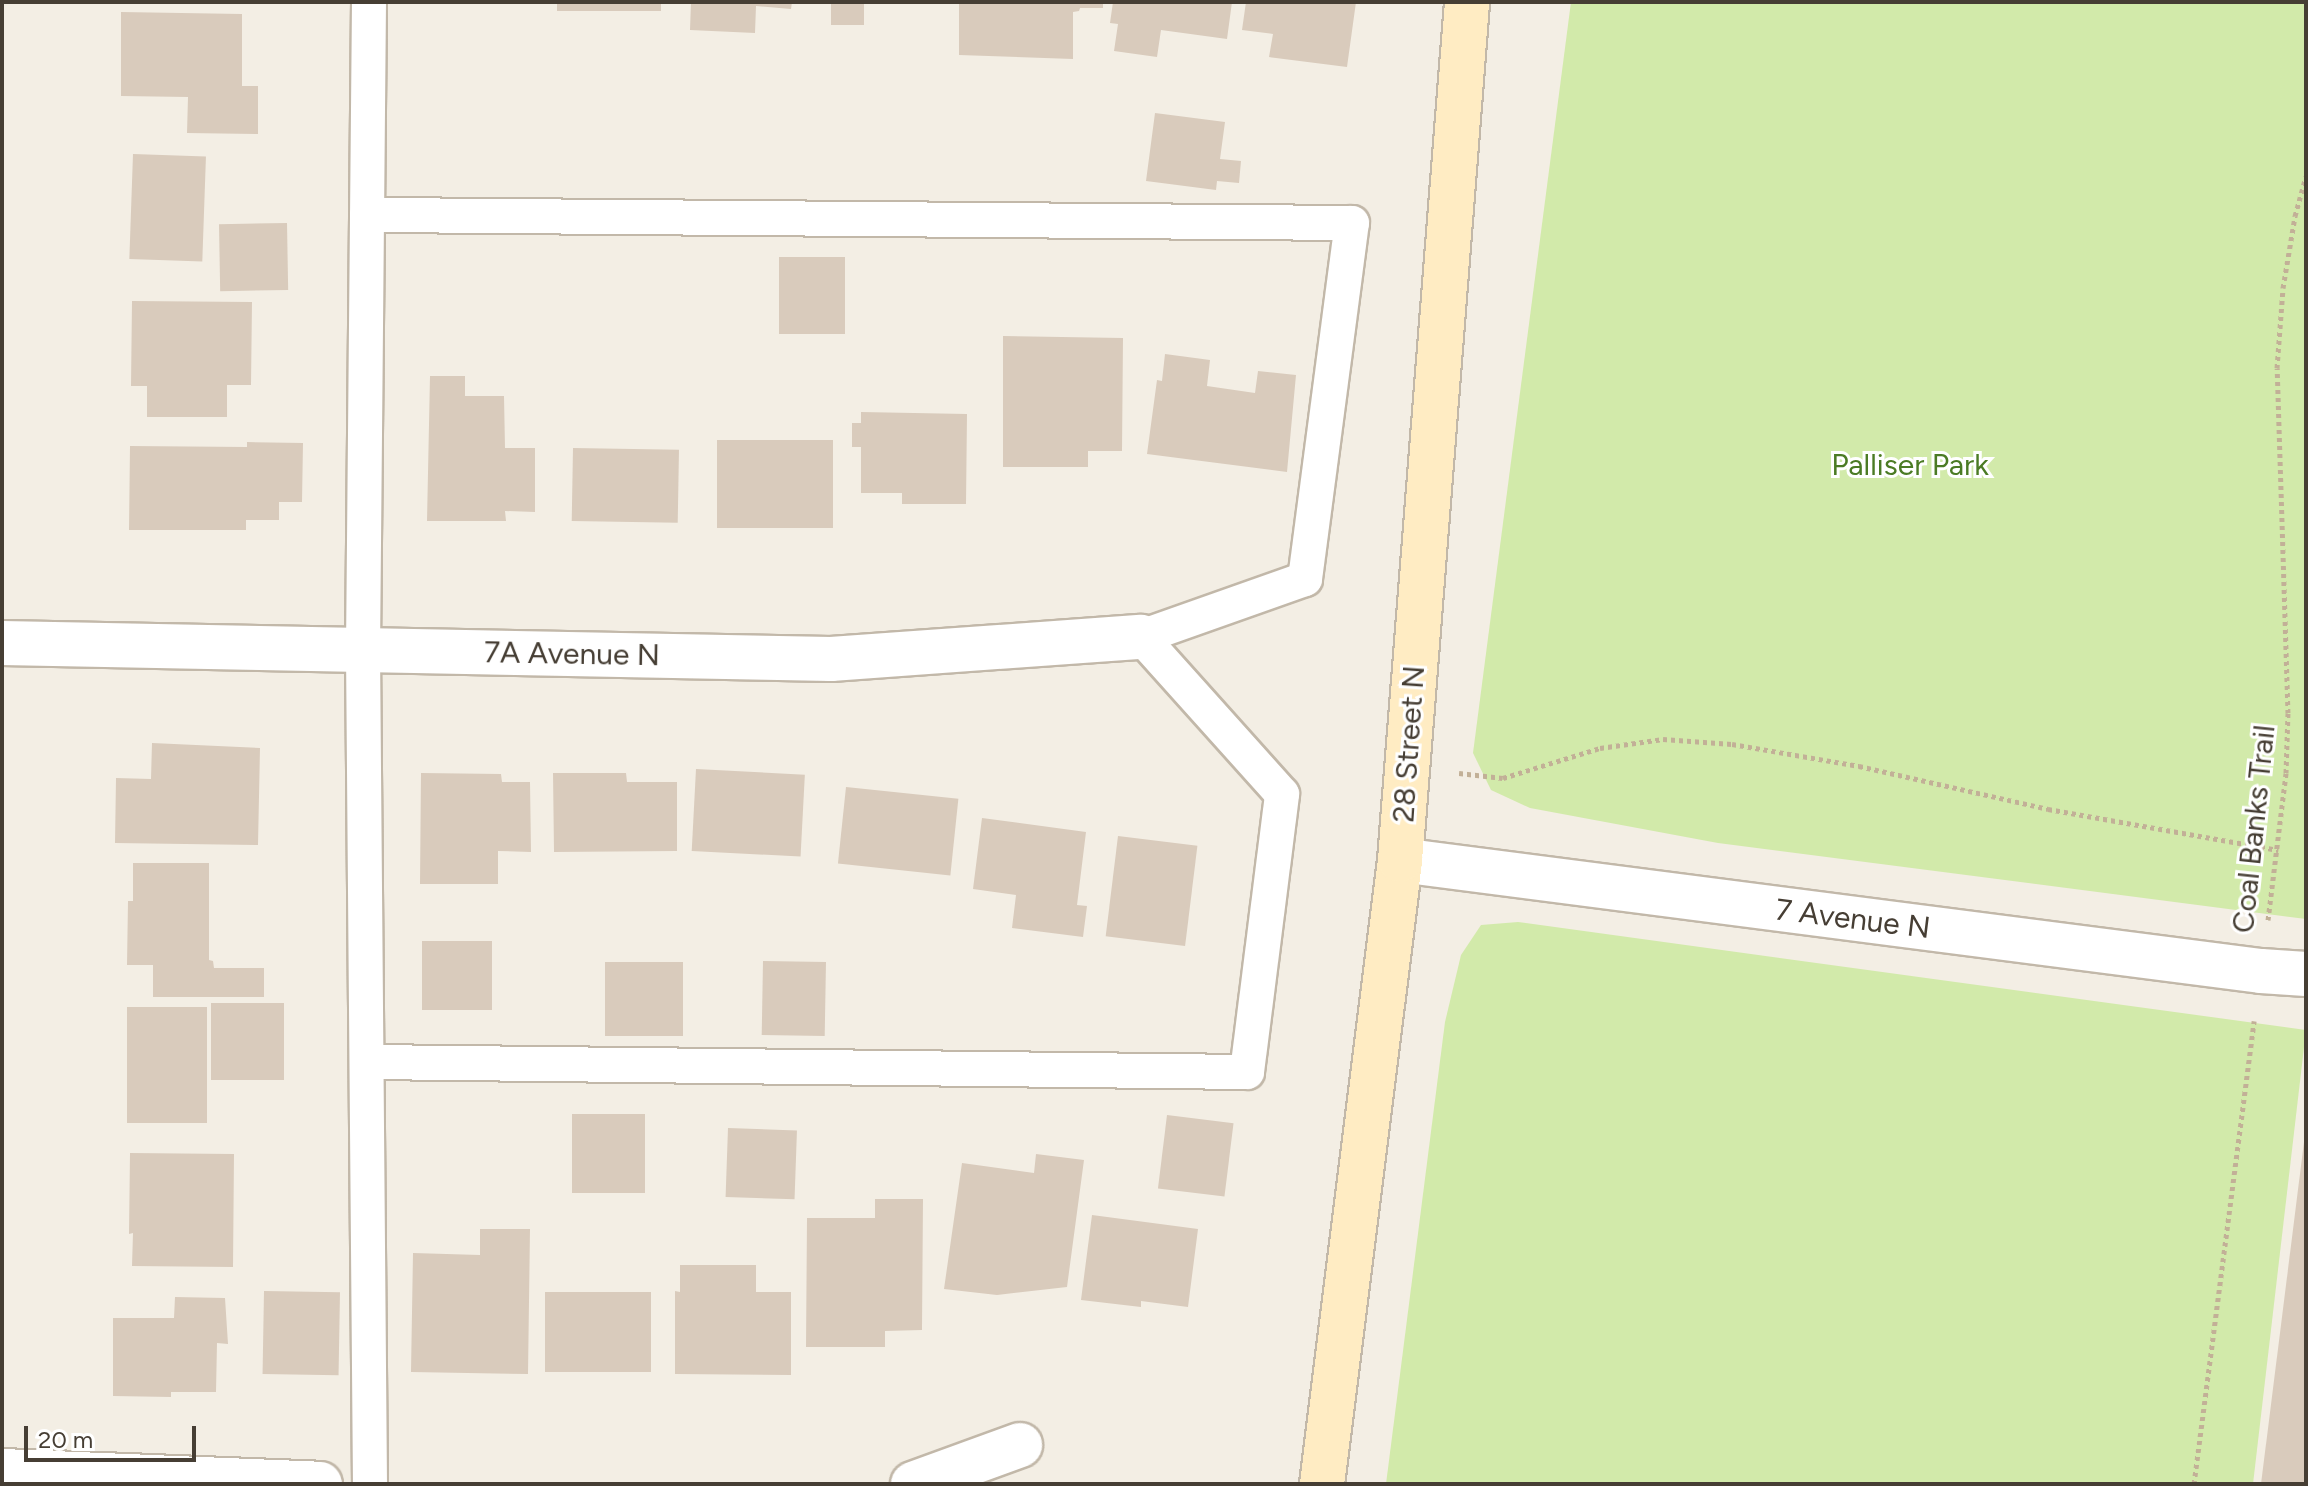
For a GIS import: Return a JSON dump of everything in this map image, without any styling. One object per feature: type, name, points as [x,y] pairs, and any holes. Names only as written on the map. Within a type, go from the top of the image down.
[{"type":"main road","name":"28 Street N","points":[[1322,1484],[1400,860],[1467,2]]},
{"type":"street","name":"7A Avenue N","points":[[2,643],[831,659],[1141,637]]},
{"type":"street","name":"7 Avenue N","points":[[1400,860],[2261,971],[2306,974]]},
{"type":"street","points":[[913,1484],[1020,1445]]},
{"type":"street","points":[[2,1471],[320,1484]]},
{"type":"lane","points":[[369,2],[363,650],[370,1484]]},
{"type":"lane","points":[[367,215],[1352,223],[1305,579],[1141,637],[1282,794],[1247,1072],[367,1062]]},
{"type":"path","name":"Coal Banks Trail","points":[[2194,1484],[2278,850],[2288,713],[2277,368],[2283,288],[2295,216],[2306,176]]},
{"type":"path","points":[[1407,766],[1503,778],[1600,748],[1663,739],[1732,744],[1859,766],[2048,809],[2278,850]]},
{"type":"green space","name":"Palliser Park","points":[[1571,2],[2306,2],[2306,919],[1718,843],[1530,808],[1491,790],[1473,753]]},
{"type":"green space","points":[[1518,922],[2306,1030],[2253,1484],[1386,1484],[1445,1022],[1461,955],[1481,925]]},
{"type":"building","points":[[557,2],[661,2],[661,11],[557,11]]},
{"type":"building","points":[[691,2],[792,2],[791,9],[756,6],[755,33],[690,30]]},
{"type":"building","points":[[831,2],[864,2],[864,25],[831,25]]},
{"type":"building","points":[[959,2],[1103,2],[1103,8],[1080,8],[1073,12],[1073,59],[959,55]]},
{"type":"building","points":[[1113,2],[1232,2],[1227,39],[1161,30],[1157,57],[1114,51],[1118,24],[1110,23]]},
{"type":"building","points":[[1246,2],[1356,2],[1347,67],[1269,57],[1273,34],[1242,30]]},
{"type":"building","points":[[121,12],[242,14],[242,86],[258,86],[258,134],[187,133],[188,97],[121,96]]},
{"type":"building","points":[[1155,113],[1225,122],[1220,159],[1241,161],[1239,183],[1217,181],[1216,190],[1146,181]]},
{"type":"building","points":[[133,154],[206,157],[202,261],[129,259]]},
{"type":"building","points":[[287,223],[288,290],[220,291],[219,224]]},
{"type":"building","points":[[779,257],[845,257],[845,334],[779,334]]},
{"type":"building","points":[[132,301],[252,302],[251,385],[227,385],[227,417],[147,417],[147,386],[131,386]]},
{"type":"building","points":[[1003,336],[1123,338],[1122,451],[1088,451],[1088,467],[1003,467]]},
{"type":"building","points":[[1165,354],[1210,360],[1207,386],[1255,393],[1258,371],[1296,375],[1287,472],[1147,454],[1157,380],[1162,381]]},
{"type":"building","points":[[430,376],[465,376],[465,396],[504,396],[505,448],[535,448],[535,512],[505,511],[506,521],[427,521]]},
{"type":"building","points":[[861,412],[967,414],[966,504],[902,504],[902,493],[861,493],[861,447],[852,447],[852,423],[861,423]]},
{"type":"building","points":[[717,440],[833,440],[833,528],[717,528]]},
{"type":"building","points":[[247,442],[303,443],[302,502],[279,502],[279,520],[246,520],[246,530],[129,530],[130,446],[247,447]]},
{"type":"building","points":[[573,448],[679,450],[678,523],[572,521]]},
{"type":"building","points":[[152,743],[260,748],[258,845],[115,843],[116,778],[151,779]]},
{"type":"building","points":[[696,769],[805,775],[801,857],[692,851]]},
{"type":"building","points":[[421,773],[501,774],[502,782],[530,782],[531,852],[498,851],[498,884],[420,884]]},
{"type":"building","points":[[553,773],[626,773],[627,782],[677,782],[677,851],[554,852]]},
{"type":"building","points":[[846,787],[958,799],[950,875],[838,864]]},
{"type":"building","points":[[982,818],[1086,832],[1077,905],[1087,906],[1083,937],[1012,928],[1016,895],[973,889]]},
{"type":"building","points":[[1118,836],[1197,846],[1185,946],[1106,936]]},
{"type":"building","points":[[133,863],[209,863],[209,960],[213,961],[214,968],[264,968],[264,997],[153,997],[153,965],[127,965],[128,901],[133,901]]},
{"type":"building","points":[[422,941],[492,941],[492,1010],[422,1010]]},
{"type":"building","points":[[763,961],[826,962],[825,1036],[762,1035]]},
{"type":"building","points":[[605,962],[683,962],[683,1036],[605,1036]]},
{"type":"building","points":[[211,1003],[284,1003],[284,1080],[211,1080]]},
{"type":"building","points":[[127,1007],[207,1007],[207,1123],[127,1123]]},
{"type":"building","points":[[572,1114],[645,1114],[645,1193],[572,1193]]},
{"type":"building","points":[[1167,1115],[1234,1123],[1224,1197],[1158,1188]]},
{"type":"building","points":[[728,1128],[797,1130],[795,1199],[726,1197]]},
{"type":"building","points":[[2304,1142],[2306,1484],[2261,1484]]},
{"type":"building","points":[[130,1153],[234,1154],[233,1267],[132,1266],[133,1233],[129,1234]]},
{"type":"building","points":[[1036,1154],[1084,1160],[1067,1287],[997,1295],[944,1289],[962,1163],[1034,1173]]},
{"type":"building","points":[[875,1199],[923,1199],[922,1330],[885,1331],[885,1347],[806,1347],[807,1218],[875,1218]]},
{"type":"building","points":[[1092,1215],[1198,1229],[1188,1307],[1141,1301],[1141,1307],[1081,1300]]},
{"type":"building","points":[[480,1229],[530,1229],[528,1374],[411,1372],[413,1253],[480,1255]]},
{"type":"building","points":[[680,1265],[756,1265],[756,1292],[791,1292],[791,1375],[675,1374],[675,1291],[680,1292]]},
{"type":"building","points":[[264,1291],[340,1292],[339,1375],[263,1374]]},
{"type":"building","points":[[545,1292],[651,1292],[651,1372],[545,1372]]},
{"type":"building","points":[[175,1297],[225,1298],[228,1344],[217,1343],[216,1392],[171,1392],[171,1397],[113,1396],[113,1318],[174,1318]]}]
